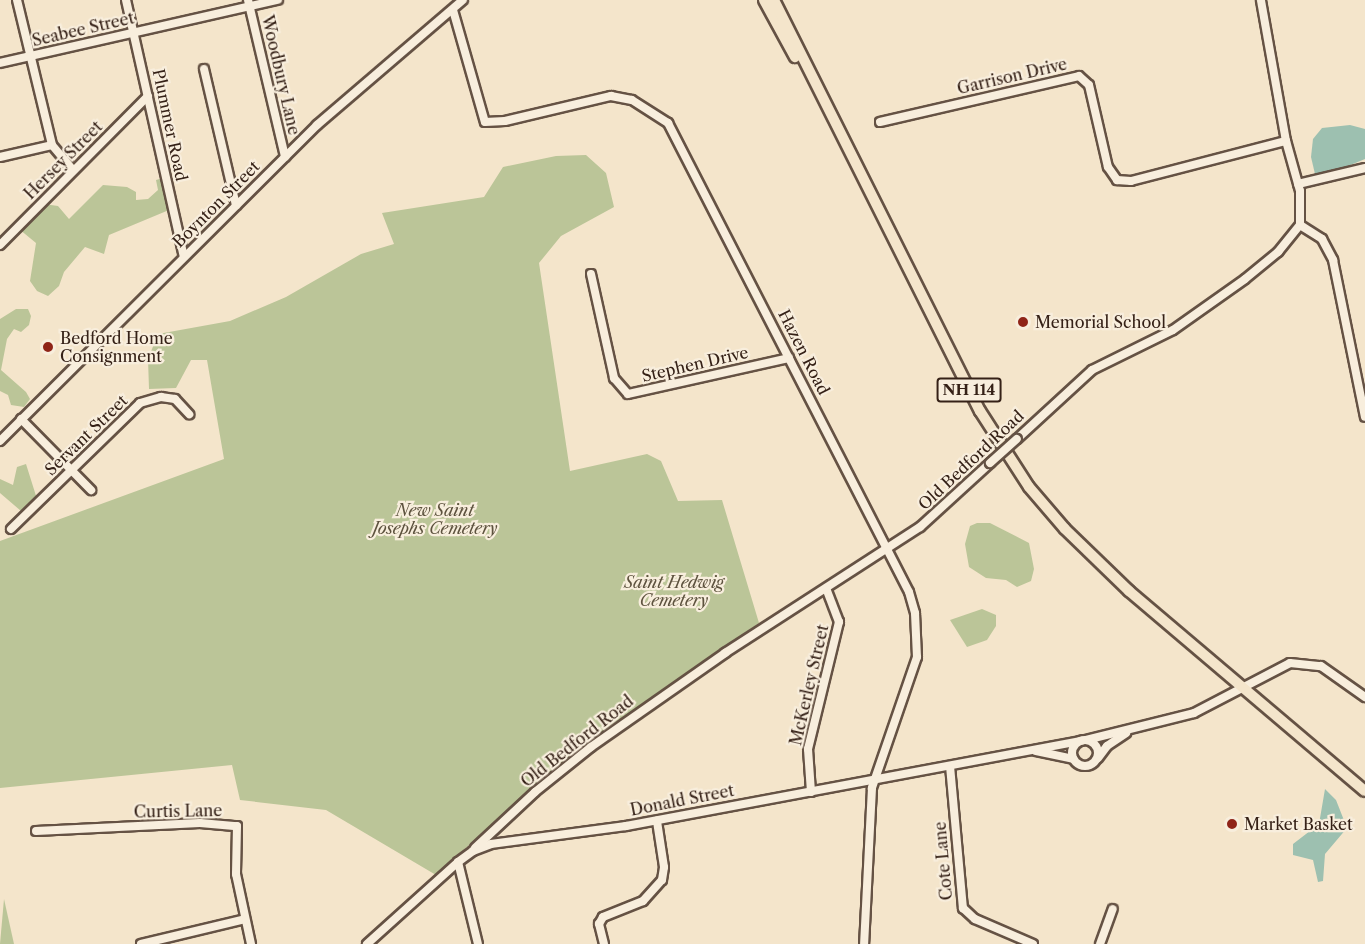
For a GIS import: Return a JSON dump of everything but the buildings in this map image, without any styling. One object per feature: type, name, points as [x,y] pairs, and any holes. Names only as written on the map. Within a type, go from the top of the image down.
[{"type":"main road","name":"NH 114","points":[[764,0],[853,159]]},
{"type":"main road","name":"NH 114","points":[[774,0],[975,401],[1019,473],[1081,546],[1241,688],[1365,791]]},
{"type":"street","points":[[17,0],[52,146],[73,170]]},
{"type":"street","name":"Plummer Road","points":[[126,0],[184,257]]},
{"type":"street","name":"Seabee Street","points":[[0,63],[134,33],[249,3],[278,0]]},
{"type":"street","name":"Boynton Street","points":[[0,441],[285,157],[344,101],[463,0]]},
{"type":"street","points":[[1261,0],[1286,141],[1302,202],[1300,225],[1322,239],[1333,260],[1365,417]]},
{"type":"street","name":"Woodbury Lane","points":[[249,3],[285,157]]},
{"type":"street","name":"Hazen Road","points":[[453,10],[485,122],[611,96],[652,110],[668,123],[680,141],[912,602],[917,657],[873,781],[864,944]]},
{"type":"street","points":[[204,69],[236,205]]},
{"type":"street","name":"Garrison Drive","points":[[880,122],[1080,76],[1089,85],[1108,167],[1117,180],[1131,181],[1286,141]]},
{"type":"street","name":"Hersey Street","points":[[0,245],[148,96]]},
{"type":"street","points":[[0,157],[52,146]]},
{"type":"street","points":[[1298,184],[1365,168]]},
{"type":"street","name":"Old Bedford Road","points":[[473,851],[556,774],[645,708],[887,550],[932,518],[1092,370],[1173,330],[1245,279],[1278,252],[1300,225]]},
{"type":"street","name":"Stephen Drive","points":[[591,274],[614,378],[628,394],[789,358]]},
{"type":"street","name":"Servant Street","points":[[11,529],[140,403],[161,397],[175,399],[189,414]]},
{"type":"street","points":[[21,419],[91,490]]},
{"type":"street","name":"McKerley Street","points":[[811,792],[808,749],[839,622],[826,588]]},
{"type":"street","name":"Donald Street","points":[[367,944],[473,851],[512,839],[657,821],[1036,751],[1132,730],[1194,713],[1279,666],[1307,662],[1333,671],[1365,697]]},
{"type":"street","name":"Donald Street","points":[[1036,751],[1073,759],[1087,766],[1097,759],[1107,746],[1132,730]]},
{"type":"street","points":[[1073,759],[1072,750],[1083,740],[1097,747],[1097,759]]},
{"type":"street","name":"Cote Lane","points":[[950,766],[963,908],[975,920],[1033,944]]},
{"type":"street","points":[[604,944],[599,924],[603,916],[643,901],[662,880],[664,867],[657,821]]},
{"type":"street","name":"Curtis Lane","points":[[36,831],[200,823],[237,826],[236,874],[251,944]]},
{"type":"street","points":[[497,827],[512,839]]},
{"type":"street","points":[[458,862],[476,942]]},
{"type":"street","points":[[1100,944],[1113,909]]},
{"type":"street","points":[[141,944],[245,919]]},
{"type":"green space","points":[[586,155],[606,173],[614,207],[561,236],[539,263],[570,471],[647,454],[661,461],[678,501],[722,500],[759,623],[545,776],[436,875],[326,810],[240,800],[232,765],[0,788],[0,541],[224,459],[207,360],[191,360],[176,388],[149,389],[148,359],[158,334],[230,321],[286,297],[361,254],[394,244],[382,213],[484,197],[503,167],[556,156]]},
{"type":"green space","points":[[163,178],[169,210],[109,235],[104,254],[85,247],[64,272],[59,286],[48,296],[37,291],[30,281],[36,243],[19,229],[44,204],[58,206],[69,219],[103,185],[127,187],[136,192],[136,200],[148,199],[158,190],[156,180]]},
{"type":"green space","points":[[16,309],[28,309],[31,316],[29,325],[21,332],[14,329],[7,339],[1,370],[26,392],[30,399],[24,407],[11,405],[8,395],[0,391],[0,319]]},
{"type":"green space","points":[[26,464],[37,499],[21,511],[0,493],[0,479],[13,485],[17,467]]},
{"type":"green space","points":[[977,523],[990,523],[1029,543],[1034,569],[1031,581],[1017,587],[1006,580],[986,578],[969,567],[965,544],[970,526]]},
{"type":"green space","points":[[982,609],[996,615],[996,626],[987,640],[967,647],[950,620]]},
{"type":"green space","points":[[4,899],[14,944],[0,944]]},
{"type":"shaded area","points":[[1350,125],[1365,129],[1365,159],[1331,173],[1315,174],[1311,157],[1313,139],[1322,128]]},
{"type":"shaded area","points":[[1325,789],[1336,800],[1347,828],[1325,854],[1323,881],[1318,882],[1313,860],[1293,855],[1293,844],[1319,824]]},
{"type":"place","name":"Memorial School","points":[[1023,322]]},
{"type":"place","name":"Bedford Home Consignment","points":[[48,347]]},
{"type":"place","name":"Market Basket","points":[[1232,824]]},
{"type":"park label","name":"New Saint Josephs Cemetery","points":[[435,519]]},
{"type":"park label","name":"Saint Hedwig Cemetery","points":[[674,591]]}]
